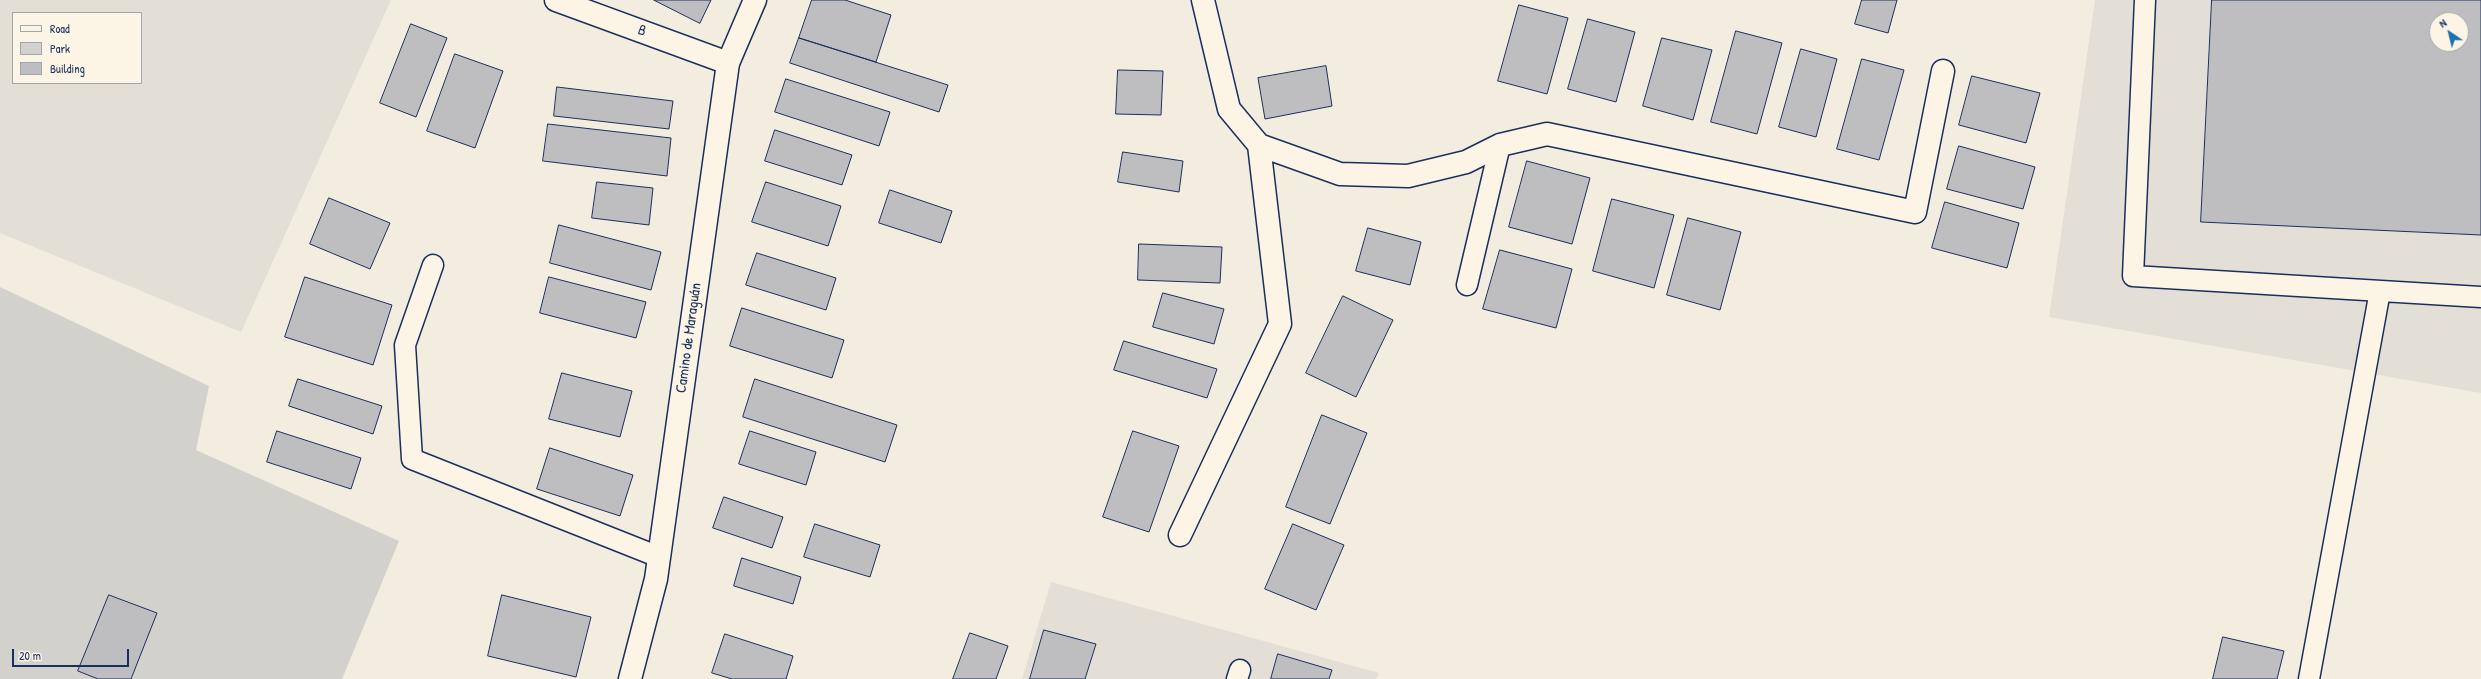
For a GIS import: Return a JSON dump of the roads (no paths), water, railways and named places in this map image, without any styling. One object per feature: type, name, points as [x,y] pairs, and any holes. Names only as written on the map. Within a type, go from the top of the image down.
[{"type":"street","name":"B","points":[[556,0],[728,63]]},
{"type":"street","name":"Camino de Maraguán","points":[[630,679],[656,579],[728,63],[755,0]]},
{"type":"street","points":[[1203,0],[1229,110],[1259,145],[1340,174],[1408,176],[1466,162],[1500,145],[1547,134],[1915,212],[1943,71]]},
{"type":"street","points":[[1180,535],[1280,324],[1259,145]]},
{"type":"lane","points":[[2145,0],[2133,276],[2481,297]]},
{"type":"lane","points":[[1467,285],[1500,145]]},
{"type":"lane","points":[[433,265],[405,345],[412,459],[659,557]]},
{"type":"lane","points":[[2309,679],[2380,291]]}]
